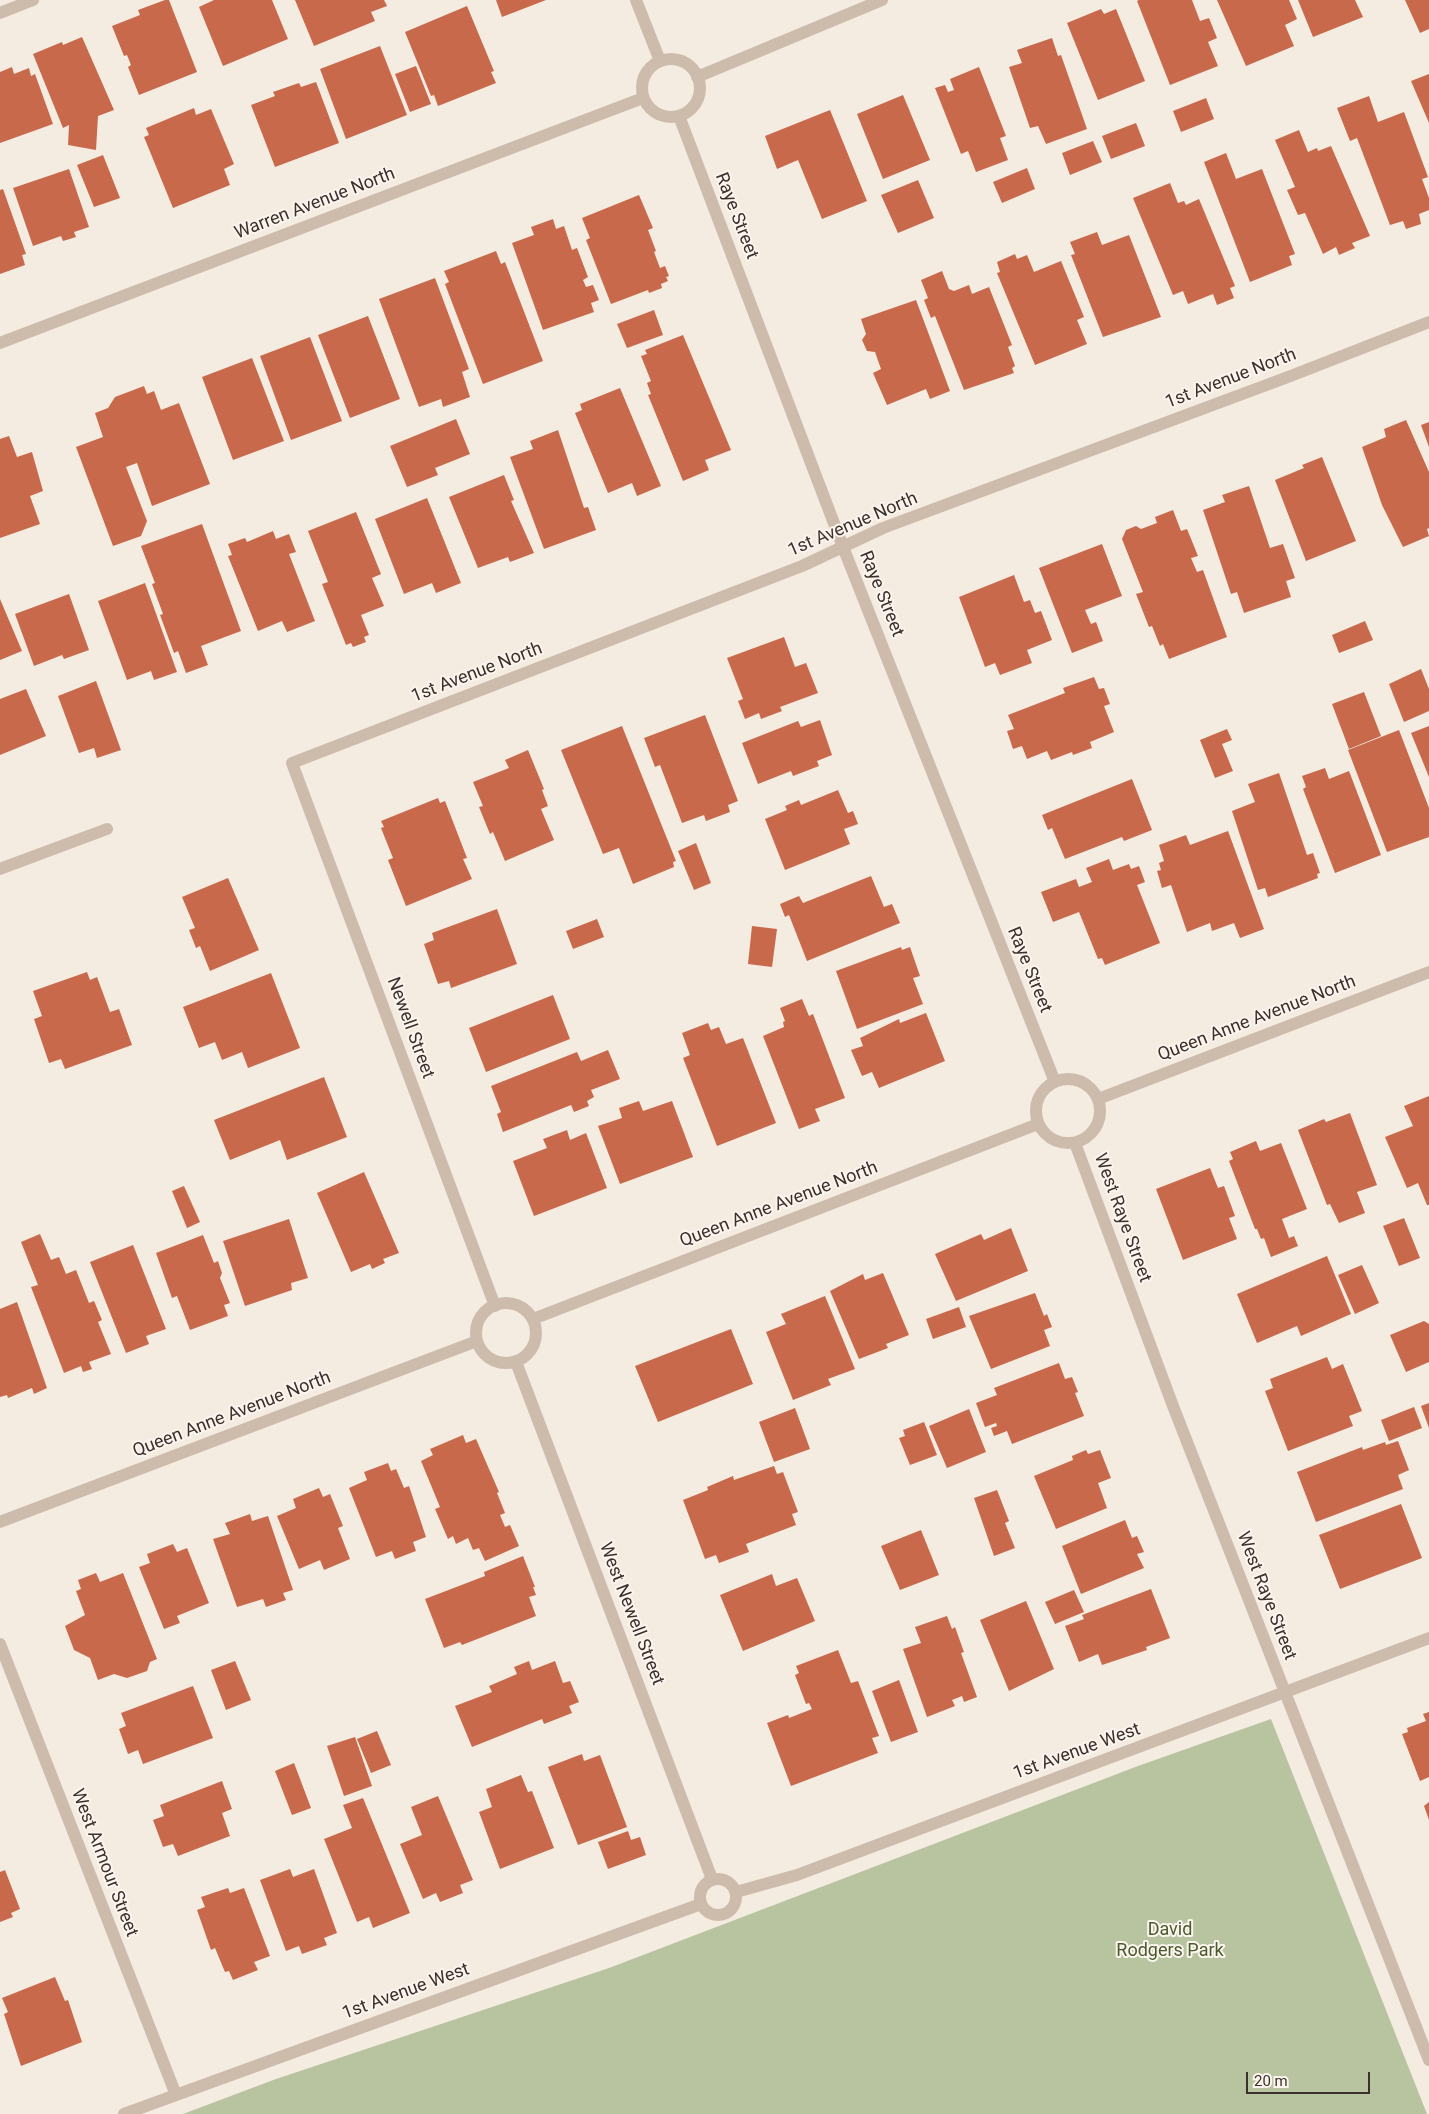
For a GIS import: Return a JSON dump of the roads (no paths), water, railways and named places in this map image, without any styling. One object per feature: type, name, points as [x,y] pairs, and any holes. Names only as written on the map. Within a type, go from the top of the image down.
[{"type":"street","points":[[0,13],[33,0]]},
{"type":"street","points":[[636,0],[660,61]]},
{"type":"street","points":[[697,77],[882,0]]},
{"type":"street","points":[[682,60],[697,77],[700,90],[698,100],[685,114],[666,117],[658,115],[649,109],[643,98],[641,91],[646,72],[660,61],[682,60]]},
{"type":"street","name":"Warren Avenue North","points":[[0,343],[643,98]]},
{"type":"street","name":"Raye Street","points":[[679,116],[843,546],[1055,1082]]},
{"type":"street","name":"1st Avenue North","points":[[292,763],[802,566],[884,528],[1429,322]]},
{"type":"street","name":"Newell Street","points":[[292,763],[495,1306]]},
{"type":"street","points":[[0,869],[107,829]]},
{"type":"street","name":"Queen Anne Avenue North","points":[[1098,1099],[1429,972]]},
{"type":"street","points":[[1070,1079],[1081,1081],[1089,1087],[1098,1099],[1100,1115],[1097,1125],[1091,1134],[1075,1143],[1063,1143],[1053,1140],[1044,1133],[1038,1124],[1036,1114],[1037,1103],[1042,1092],[1055,1082],[1070,1079]]},
{"type":"street","name":"Queen Anne Avenue North","points":[[533,1319],[1038,1124]]},
{"type":"street","name":"West Raye Street","points":[[1075,1143],[1173,1406],[1429,2060]]},
{"type":"street","points":[[509,1303],[519,1306],[533,1319],[536,1328],[533,1347],[528,1355],[516,1362],[502,1364],[484,1354],[477,1341],[476,1330],[479,1320],[489,1308],[509,1303]]},
{"type":"street","name":"Queen Anne Avenue North","points":[[0,1522],[477,1341]]},
{"type":"street","name":"West Newell Street","points":[[516,1362],[712,1879]]},
{"type":"street","name":"1st Avenue West","points":[[736,1892],[807,1871],[1429,1638]]},
{"type":"street","name":"West Armour Street","points":[[0,1644],[176,2095]]},
{"type":"street","points":[[712,1879],[724,1880],[736,1892],[732,1909],[722,1915],[710,1914],[705,1911],[701,1904],[700,1893],[702,1887],[712,1879]]},
{"type":"street","name":"1st Avenue West","points":[[124,2114],[701,1904]]},
{"type":"park label","name":"David Rodgers Park","points":[[1170,1940]]}]
